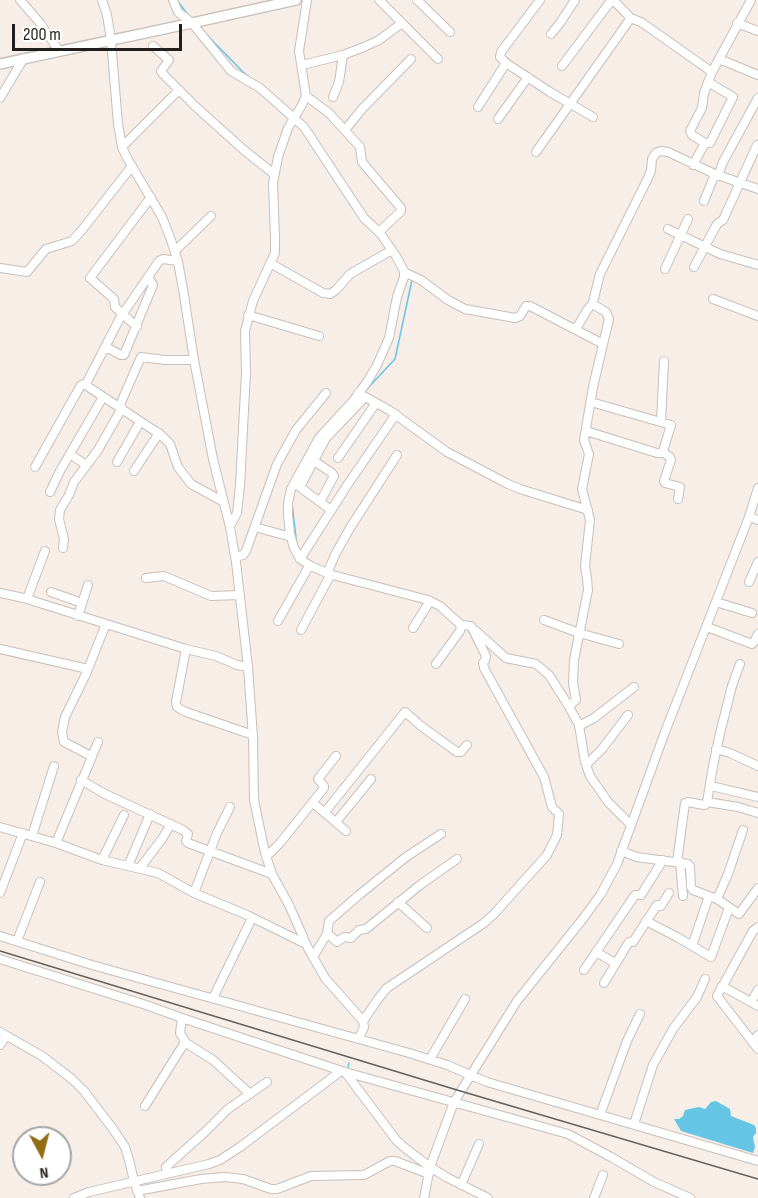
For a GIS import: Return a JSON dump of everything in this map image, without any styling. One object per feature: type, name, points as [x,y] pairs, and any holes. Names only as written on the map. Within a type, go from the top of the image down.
[{"type":"main road","points":[[0,64],[296,0]]},
{"type":"street","points":[[20,0],[40,23],[59,51]]},
{"type":"street","points":[[102,0],[111,40],[122,147],[151,197],[168,232],[178,261],[194,360],[222,501],[230,526],[248,667],[253,735],[254,800],[266,857],[306,944],[325,978],[363,1021]]},
{"type":"street","points":[[173,0],[179,13],[195,23],[231,71],[260,88],[304,127],[364,218],[381,231],[407,274],[421,280],[448,300],[465,309],[515,318],[526,306],[530,306],[603,344]]},
{"type":"street","points":[[230,526],[237,513],[240,486],[246,372],[244,331],[248,315],[275,249],[273,174],[288,128],[306,96],[299,54],[307,0]]},
{"type":"street","points":[[379,0],[438,59]]},
{"type":"street","points":[[417,0],[450,32]]},
{"type":"street","points":[[540,0],[500,53],[500,57],[592,117]]},
{"type":"street","points":[[551,34],[575,0]]},
{"type":"street","points":[[708,82],[732,95],[733,98],[710,143],[692,135],[690,131],[702,108],[704,93],[708,82],[712,72],[737,23],[750,1],[758,6]]},
{"type":"street","points":[[562,66],[610,2],[615,2],[630,18],[641,22],[712,72]]},
{"type":"street","points":[[536,152],[630,18]]},
{"type":"street","points":[[302,65],[343,55],[379,40],[402,23]]},
{"type":"street","points":[[737,23],[758,32]]},
{"type":"street","points":[[153,46],[169,60],[161,72],[237,144],[273,174]]},
{"type":"street","points":[[333,97],[339,82],[343,55]]},
{"type":"street","points":[[0,98],[24,58]]},
{"type":"street","points":[[345,130],[411,59]]},
{"type":"street","points":[[719,59],[758,75]]},
{"type":"street","points":[[478,107],[506,63]]},
{"type":"street","points":[[498,119],[528,77]]},
{"type":"street","points":[[122,147],[179,90]]},
{"type":"street","points":[[306,96],[322,107],[360,147],[362,162],[401,208],[401,211],[381,231]]},
{"type":"street","points":[[704,201],[758,98]]},
{"type":"street","points":[[693,165],[705,142]]},
{"type":"street","points":[[694,267],[717,224],[723,220],[756,145]]},
{"type":"street","points":[[576,329],[593,303],[600,274],[647,180],[653,156],[664,151],[716,175],[758,189]]},
{"type":"street","points":[[0,268],[27,272],[46,249],[72,241],[132,166]]},
{"type":"street","points":[[137,327],[115,306],[114,299],[90,278],[151,197]]},
{"type":"street","points":[[175,251],[211,216]]},
{"type":"street","points":[[665,269],[688,219]]},
{"type":"street","points":[[668,229],[730,257],[758,265]]},
{"type":"street","points":[[270,263],[323,293],[330,294],[350,274],[392,250]]},
{"type":"street","points":[[35,467],[81,385],[86,384],[123,315],[148,277],[161,259],[178,261]]},
{"type":"street","points":[[407,274],[397,297],[389,338],[361,395],[326,438],[314,461],[289,494],[291,537],[294,548],[309,566],[430,601],[480,634],[506,658],[531,662],[540,666],[549,675],[579,726],[590,776],[608,802],[631,825]]},
{"type":"street","points":[[105,347],[124,355],[153,285],[148,277]]},
{"type":"street","points":[[713,299],[758,316]]},
{"type":"street","points":[[569,706],[576,699],[573,676],[588,590],[585,568],[590,524],[582,489],[589,454],[584,441],[609,316],[593,303]]},
{"type":"street","points":[[248,315],[319,336]]},
{"type":"street","points":[[63,548],[60,510],[74,482],[108,434],[141,357],[194,360]]},
{"type":"street","points":[[661,422],[664,361]]},
{"type":"street","points":[[86,384],[159,433],[170,444],[178,467],[191,484],[222,501]]},
{"type":"street","points":[[235,556],[245,553],[277,464],[296,430],[326,393]]},
{"type":"street","points":[[361,395],[396,414],[447,452],[508,484],[588,510]]},
{"type":"street","points":[[297,485],[319,438],[361,395]]},
{"type":"street","points":[[50,492],[103,397]]},
{"type":"street","points":[[591,402],[670,425],[664,453]]},
{"type":"street","points":[[338,458],[376,403]]},
{"type":"street","points":[[301,558],[396,414]]},
{"type":"street","points":[[117,462],[140,422]]},
{"type":"street","points":[[586,430],[657,453],[664,453],[670,457],[664,481],[680,487],[678,499]]},
{"type":"street","points":[[134,471],[159,433]]},
{"type":"street","points":[[70,454],[86,465]]},
{"type":"street","points":[[301,630],[350,528],[397,455]]},
{"type":"street","points":[[314,461],[334,476],[320,502]]},
{"type":"street","points":[[297,485],[331,510]]},
{"type":"street","points":[[424,1198],[429,1170],[454,1102],[470,1074],[517,1001],[601,894],[617,864],[665,732],[756,500],[758,488]]},
{"type":"street","points":[[749,517],[758,520]]},
{"type":"street","points":[[255,527],[291,537]]},
{"type":"street","points":[[28,599],[45,551]]},
{"type":"street","points":[[749,582],[758,562]]},
{"type":"street","points":[[278,621],[309,566]]},
{"type":"street","points":[[146,578],[167,577],[211,596],[240,595]]},
{"type":"street","points":[[78,616],[88,585]]},
{"type":"street","points":[[51,592],[82,603]]},
{"type":"street","points":[[0,593],[28,599],[248,667]]},
{"type":"street","points":[[413,628],[430,601]]},
{"type":"street","points":[[716,602],[752,613]]},
{"type":"street","points":[[544,620],[619,644]]},
{"type":"street","points":[[92,756],[64,742],[62,736],[65,717],[106,624]]},
{"type":"street","points":[[359,1038],[364,1025],[363,1021],[387,988],[494,914],[541,862],[557,835],[559,813],[554,809],[544,777],[501,700],[484,661],[485,652],[466,626]]},
{"type":"street","points":[[436,664],[460,630],[466,626]]},
{"type":"street","points":[[707,627],[752,644],[758,634]]},
{"type":"street","points":[[0,649],[88,669]]},
{"type":"street","points":[[186,649],[177,707],[253,735]]},
{"type":"street","points":[[683,896],[679,862],[685,803],[707,804],[716,749],[729,696],[740,664]]},
{"type":"street","points":[[579,726],[594,718],[634,687]]},
{"type":"street","points":[[325,812],[405,712],[457,752],[467,745]]},
{"type":"street","points":[[586,765],[602,749],[628,715]]},
{"type":"street","points":[[56,843],[98,741]]},
{"type":"street","points":[[716,749],[758,766]]},
{"type":"street","points":[[266,857],[325,788],[318,779],[336,756]]},
{"type":"street","points":[[32,836],[54,766]]},
{"type":"street","points":[[336,822],[371,779]]},
{"type":"street","points":[[81,780],[188,834],[186,841],[188,843],[272,874]]},
{"type":"street","points":[[711,786],[758,797]]},
{"type":"street","points":[[707,802],[758,813]]},
{"type":"street","points":[[313,803],[346,831]]},
{"type":"street","points":[[194,893],[217,833],[230,807]]},
{"type":"street","points":[[128,866],[150,814]]},
{"type":"street","points":[[102,860],[124,815]]},
{"type":"street","points":[[140,868],[171,824]]},
{"type":"street","points":[[0,827],[56,843],[102,860],[158,873],[194,893],[306,944]]},
{"type":"street","points":[[692,946],[713,898],[728,874],[743,830]]},
{"type":"street","points":[[0,893],[22,833]]},
{"type":"street","points":[[313,957],[327,933],[329,921],[406,857],[441,834]]},
{"type":"street","points":[[621,851],[637,857],[690,865],[692,889],[713,898],[738,914],[758,888]]},
{"type":"street","points":[[327,933],[337,942],[344,937],[351,938],[358,930],[366,928],[434,874],[457,859]]},
{"type":"street","points":[[584,970],[635,895],[640,895],[663,860]]},
{"type":"street","points":[[17,941],[39,882]]},
{"type":"street","points":[[604,983],[629,942],[633,942],[657,905],[662,905],[669,893]]},
{"type":"street","points":[[398,902],[427,928]]},
{"type":"street","points":[[646,921],[712,957],[729,908]]},
{"type":"street","points":[[213,998],[252,918]]},
{"type":"street","points":[[758,927],[755,928],[717,995],[717,998],[758,1049]]},
{"type":"street","points":[[0,936],[92,965],[430,1059],[487,1082],[758,1161]]},
{"type":"street","points":[[596,952],[615,963]]},
{"type":"street","points":[[0,959],[138,1002],[343,1072],[568,1134],[654,1182],[690,1198]]},
{"type":"street","points":[[634,1124],[653,1065],[673,1029],[700,992],[705,979]]},
{"type":"street","points":[[722,986],[754,1004],[758,990]]},
{"type":"street","points":[[430,1059],[465,999]]},
{"type":"street","points":[[600,1115],[623,1052],[640,1014]]},
{"type":"street","points":[[182,1018],[180,1033],[185,1042],[213,1060],[250,1094]]},
{"type":"street","points":[[0,1045],[3,1034],[42,1056],[84,1091],[121,1139],[139,1195],[201,1179],[225,1177],[243,1179],[277,1189],[311,1176],[364,1175],[390,1161],[395,1161],[429,1170],[488,1198]]},
{"type":"street","points":[[752,1042],[758,1035]]},
{"type":"street","points":[[145,1106],[185,1042]]},
{"type":"street","points":[[343,1072],[397,1141],[429,1170]]},
{"type":"street","points":[[74,1198],[83,1193],[209,1164],[230,1154],[343,1072]]},
{"type":"street","points":[[167,1174],[166,1167],[228,1109],[267,1082]]},
{"type":"street","points":[[461,1185],[479,1144]]},
{"type":"street","points":[[594,1198],[603,1175]]},
{"type":"water","points":[[716,1101],[730,1109],[731,1116],[754,1125],[756,1133],[753,1137],[755,1147],[753,1153],[681,1131],[674,1119],[683,1116],[685,1110],[699,1107],[705,1109],[711,1102]]},
{"type":"waterway","points":[[177,0],[188,15]]},
{"type":"waterway","points":[[202,30],[249,77]]},
{"type":"waterway","points":[[386,236],[394,247]]},
{"type":"waterway","points":[[366,390],[395,359],[412,280]]},
{"type":"waterway","points":[[292,503],[297,546]]},
{"type":"waterway","points":[[455,615],[463,622]]},
{"type":"waterway","points":[[467,628],[483,658]]},
{"type":"waterway","points":[[547,775],[554,800]]},
{"type":"waterway","points":[[348,1067],[349,1063]]},
{"type":"railway","points":[[0,951],[758,1179]]}]
